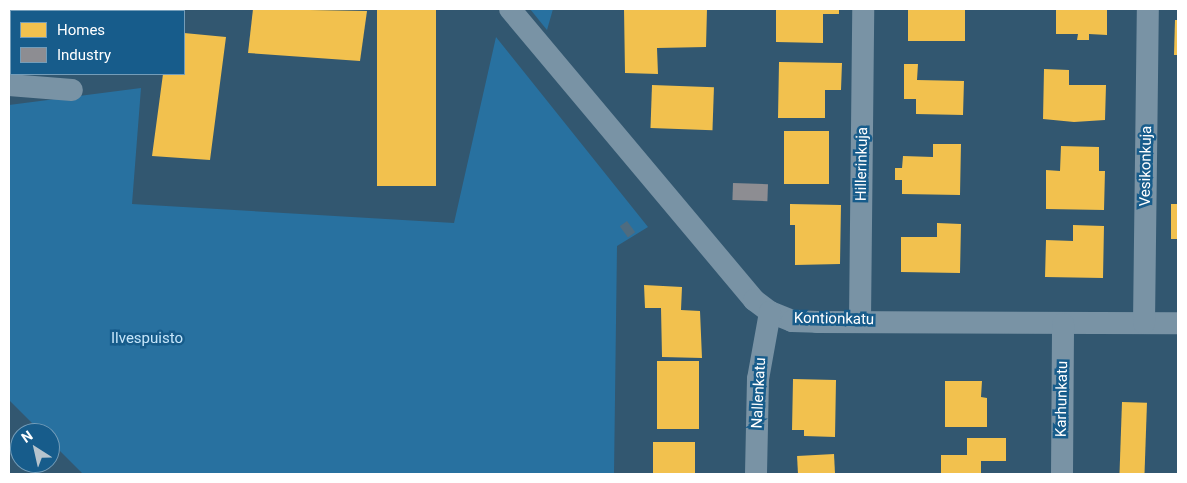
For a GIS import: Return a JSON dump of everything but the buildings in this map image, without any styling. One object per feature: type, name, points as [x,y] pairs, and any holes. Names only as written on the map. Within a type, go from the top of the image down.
[{"type":"street","name":"Kontionkatu","points":[[510,9],[754,300],[770,312],[792,321],[860,320],[1063,324],[1178,323]]},
{"type":"street","name":"Hillerinkuja","points":[[860,320],[863,9]]},
{"type":"street","name":"Vesikonkuja","points":[[1144,323],[1148,9]]},
{"type":"street","points":[[9,86],[72,90]]},
{"type":"street","name":"Nallenkatu","points":[[756,474],[758,379],[770,312]]},
{"type":"street","name":"Karhunkatu","points":[[1062,474],[1063,324]]},
{"type":"green space","points":[[530,9],[553,9],[547,30]]},
{"type":"green space","name":"Ilvespuisto","points":[[496,37],[648,227],[617,246],[614,474],[83,474],[60,451],[60,423],[32,423],[9,400],[9,105],[141,88],[132,204],[454,223]]}]
